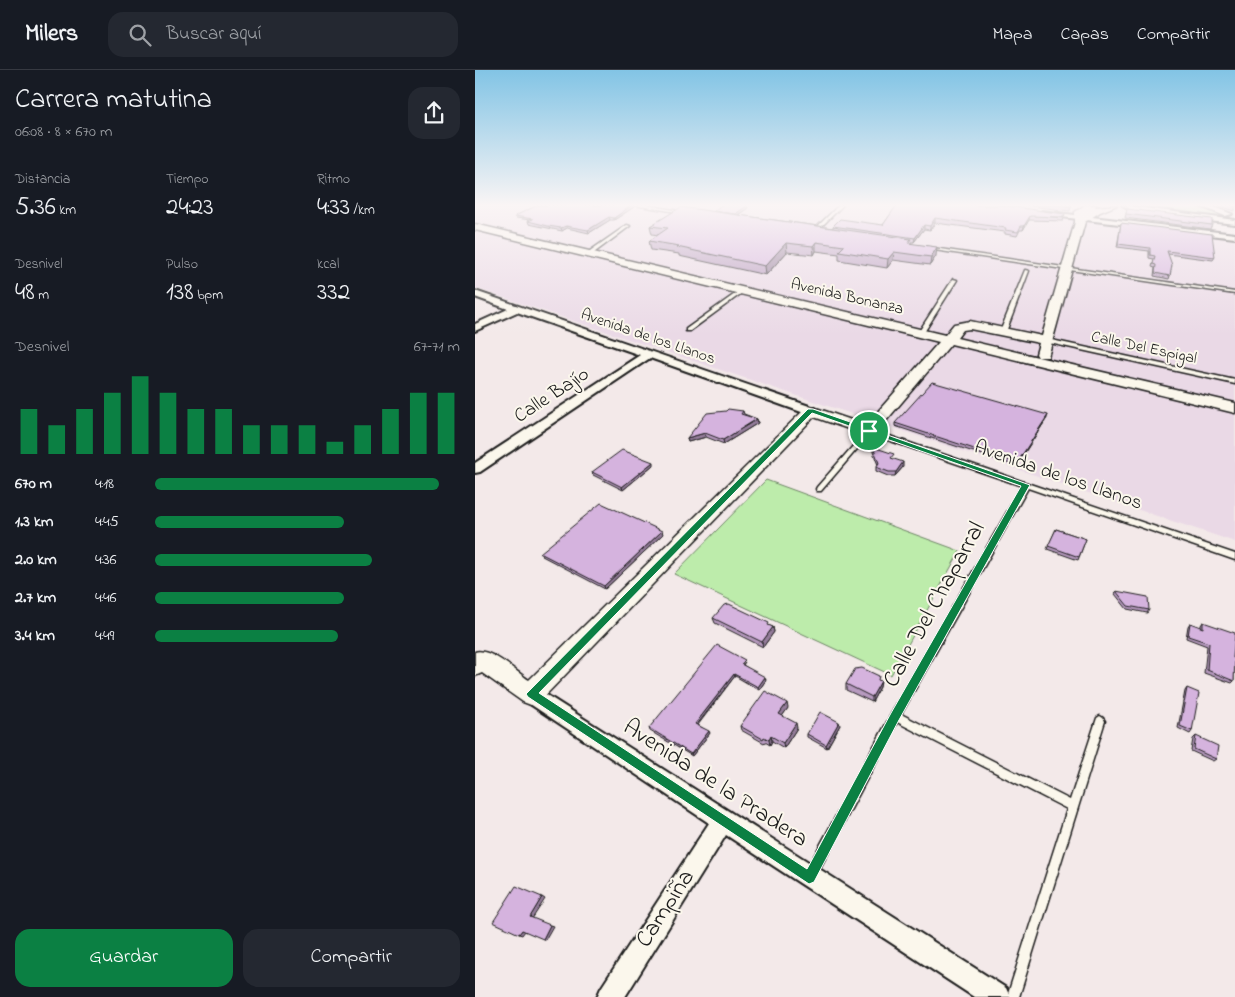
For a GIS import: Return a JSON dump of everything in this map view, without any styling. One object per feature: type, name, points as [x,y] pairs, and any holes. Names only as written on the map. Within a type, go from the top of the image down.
[{"type":"street","name":"Avenida Bonanza","points":[[565,248],[1235,408]]},
{"type":"street","points":[[1041,361],[1073,248]]},
{"type":"street","name":"Avenida de los Llanos","points":[[475,294],[811,411]]},
{"type":"street","points":[[475,328],[515,309]]},
{"type":"street","points":[[477,661],[531,694],[811,411],[869,431],[949,339],[956,328],[965,325],[1047,341]]},
{"type":"street","name":"Calle Bajío","points":[[475,469],[649,354]]},
{"type":"street","name":"Avenida de la Pradera","points":[[531,694],[809,877],[997,997]]},
{"type":"street","name":"Campiña","points":[[610,997],[723,821]]},
{"type":"lane","points":[[589,254],[597,248]]},
{"type":"lane","points":[[931,248],[1235,293]]},
{"type":"lane","points":[[1003,332],[1027,271]]},
{"type":"lane","points":[[921,332],[955,280]]},
{"type":"lane","points":[[688,330],[743,290]]},
{"type":"lane","name":"Calle Del Espigal","points":[[1047,341],[1235,382]]},
{"type":"lane","points":[[819,489],[869,431]]},
{"type":"lane","name":"Avenida de los Llanos","points":[[869,431],[1235,557]]},
{"type":"lane","name":"Calle Del Chaparral","points":[[809,877],[895,716],[1026,485]]},
{"type":"lane","points":[[895,716],[1073,808]]},
{"type":"lane","points":[[1013,997],[1100,721]]},
{"type":"shaded area","points":[[475,248],[1235,248],[1235,542],[475,288]]},
{"type":"green space","points":[[766,480],[960,551],[891,675],[674,574]]},
{"type":"building","points":[[683,248],[781,248],[765,266]]},
{"type":"building","points":[[842,248],[936,248],[931,257],[894,252],[888,259],[839,251]]},
{"type":"building","points":[[1150,248],[1214,248],[1215,257],[1167,251],[1172,265],[1170,276],[1155,273],[1156,265],[1153,264],[1155,256],[1150,255]]},
{"type":"building","points":[[932,382],[1048,415],[1017,463],[895,423]]},
{"type":"building","points":[[728,409],[743,411],[741,414],[757,419],[723,440],[705,433],[687,438],[707,413],[726,411]]},
{"type":"building","points":[[873,447],[894,454],[891,458],[903,462],[896,472],[889,472],[876,467],[879,463]]},
{"type":"building","points":[[622,450],[653,462],[622,487],[592,472]]},
{"type":"building","points":[[601,503],[662,531],[604,586],[540,553]]},
{"type":"building","points":[[1056,529],[1086,539],[1079,557],[1048,546]]},
{"type":"building","points":[[1116,591],[1148,597],[1149,610],[1128,606]]},
{"type":"building","points":[[729,604],[769,623],[768,625],[773,627],[762,642],[713,618],[724,605]]},
{"type":"building","points":[[1203,622],[1235,633],[1234,681],[1207,670],[1209,643],[1188,636],[1190,623],[1203,628]]},
{"type":"building","points":[[717,645],[745,660],[741,664],[765,677],[758,687],[734,674],[695,724],[709,731],[691,754],[649,728]]},
{"type":"building","points":[[862,668],[879,676],[878,680],[881,681],[872,697],[846,684],[855,669]]},
{"type":"building","points":[[1187,688],[1199,693],[1192,731],[1180,726]]},
{"type":"building","points":[[765,691],[787,703],[779,714],[796,723],[783,743],[771,736],[769,740],[764,737],[763,739],[740,726]]},
{"type":"building","points":[[820,712],[839,722],[826,745],[807,734]]},
{"type":"building","points":[[1196,736],[1218,746],[1216,759],[1194,749]]},
{"type":"building","points":[[516,886],[542,897],[530,917],[550,925],[543,939],[522,930],[519,934],[493,922]]},
{"type":"route","points":[[811,411],[869,431],[1026,485],[895,716],[809,877],[531,694],[811,411]]}]
